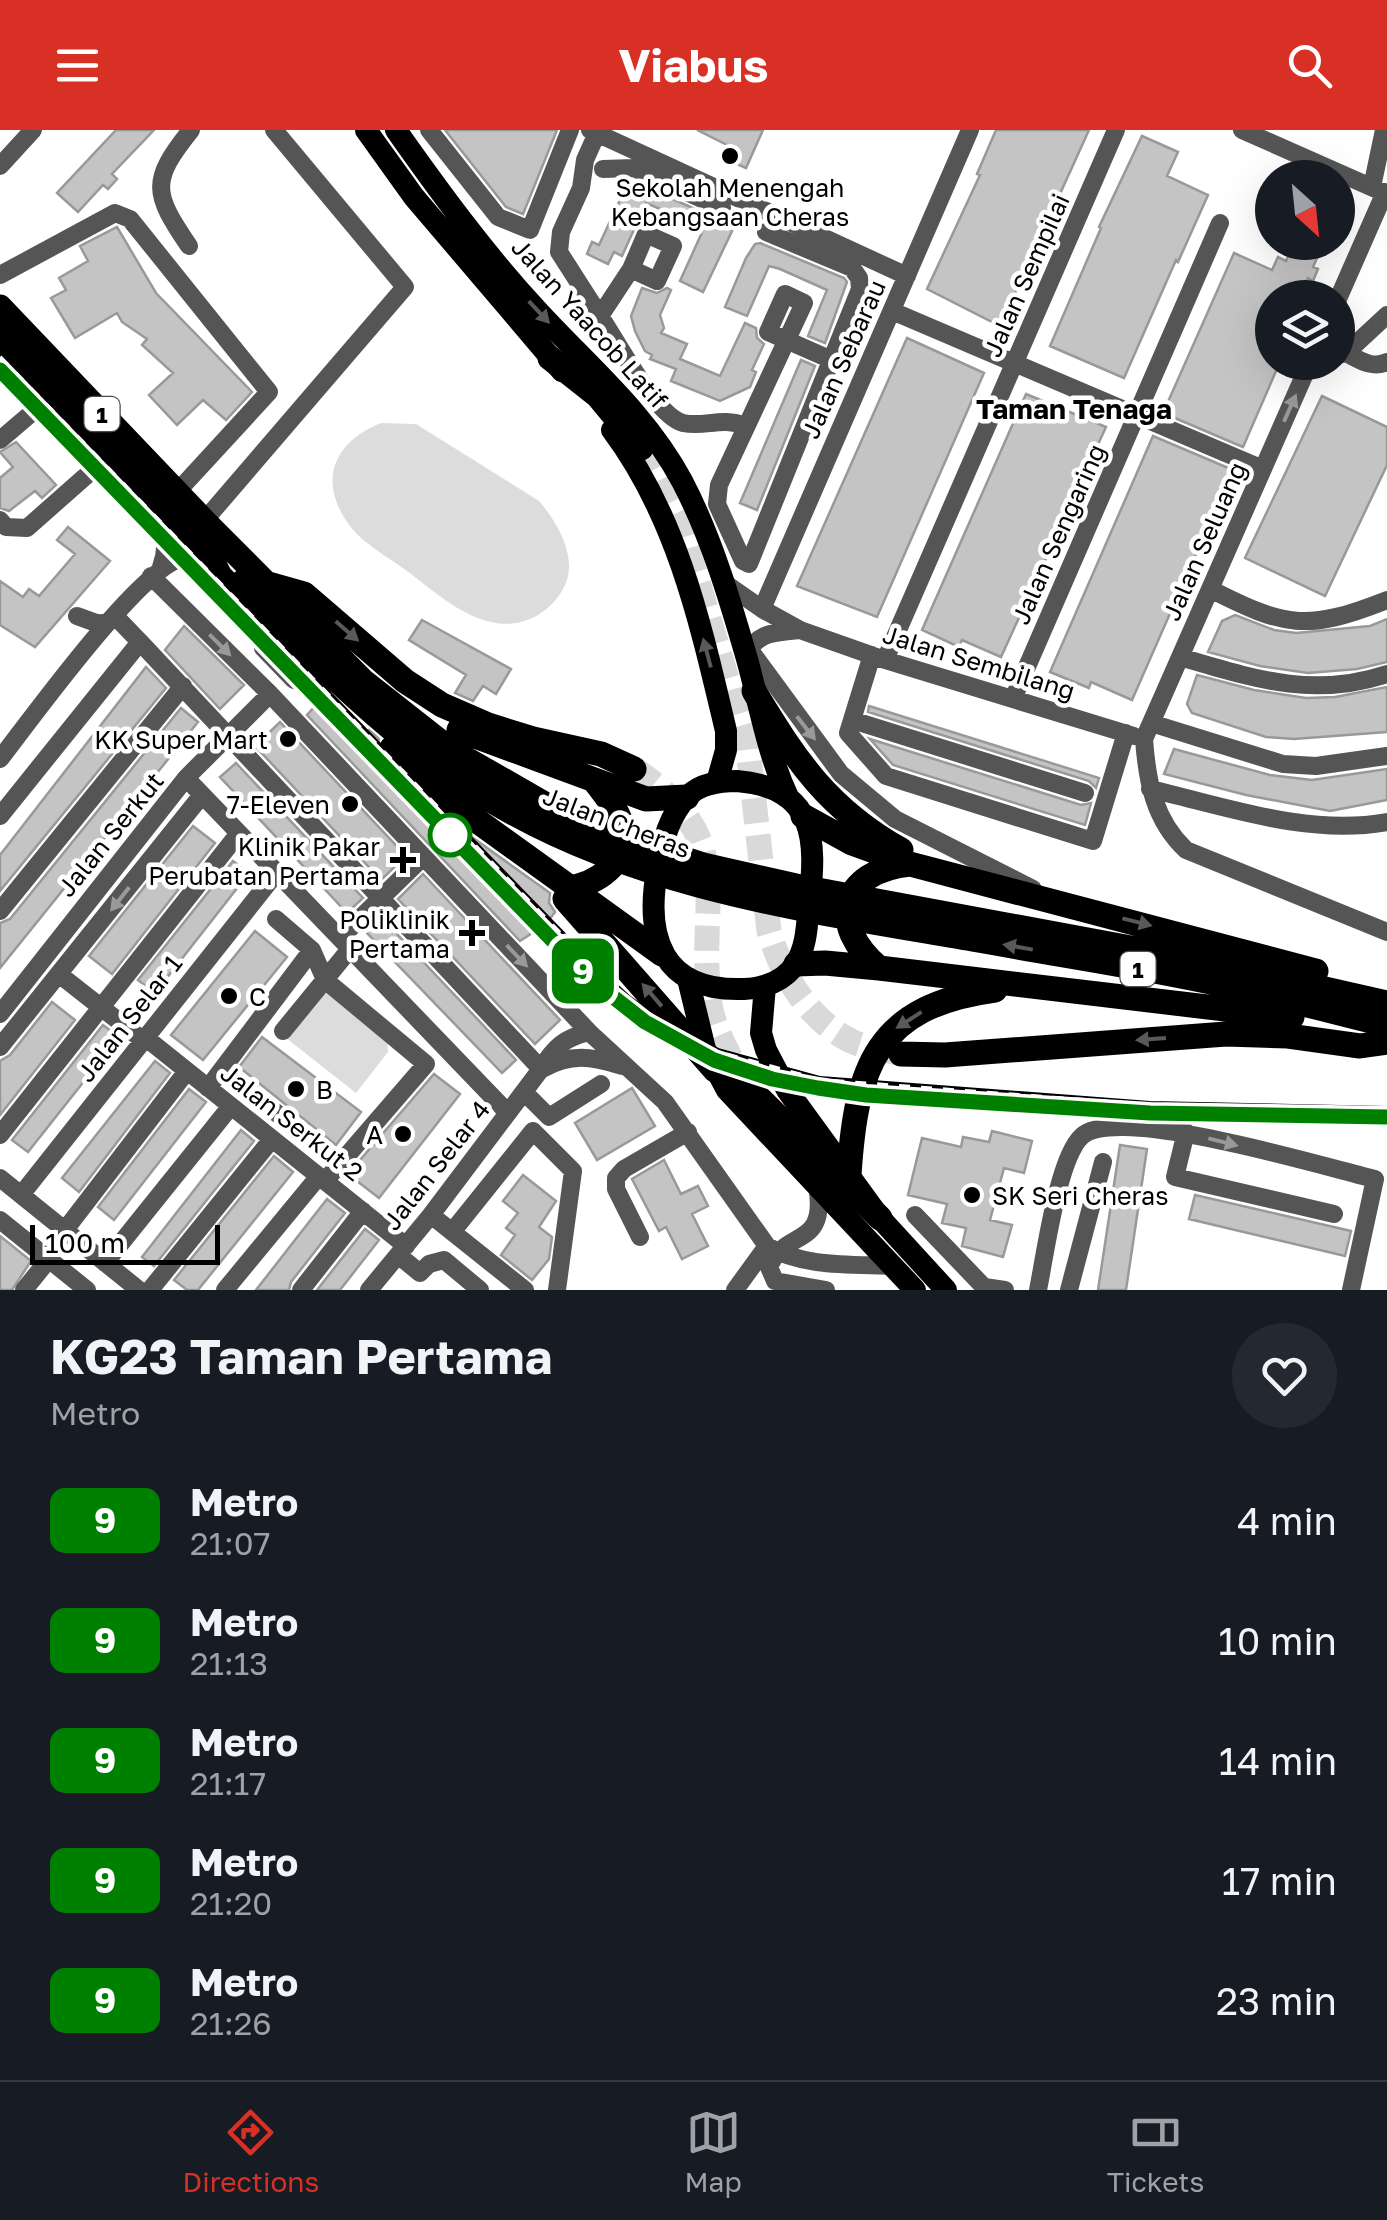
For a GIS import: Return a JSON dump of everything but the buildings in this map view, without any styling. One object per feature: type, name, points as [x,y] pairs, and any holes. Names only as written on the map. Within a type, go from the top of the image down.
[{"type":"highway","name":"Jalan Cheras","points":[[0,307],[177,492],[204,533],[334,677],[394,732],[472,789],[540,814]]},
{"type":"highway","name":"Jalan Cheras","points":[[0,336],[140,480],[265,583],[391,705],[540,814],[614,859],[696,885],[1206,962],[1378,1000]]},
{"type":"highway","points":[[550,358],[598,396],[640,448]]},
{"type":"highway","points":[[204,533],[220,576],[419,774],[458,807],[662,954]]},
{"type":"highway","points":[[265,583],[304,594],[405,681],[442,705],[503,730],[601,754],[634,768]]},
{"type":"highway","points":[[748,661],[792,754],[827,797],[879,838],[940,872]]},
{"type":"highway","points":[[391,705],[420,709],[491,744],[646,799],[686,797]]},
{"type":"highway","points":[[568,888],[604,876],[622,842],[623,829],[617,815],[594,780]]},
{"type":"highway","points":[[796,806],[852,843],[910,864],[1321,972],[1378,1000]]},
{"type":"highway","points":[[514,844],[604,940],[714,1070]]},
{"type":"highway","points":[[879,968],[854,943],[848,923],[850,901],[860,882],[870,875],[910,864]]},
{"type":"highway","name":"Jalan Cheras","points":[[889,914],[1223,984],[1387,1028]]},
{"type":"highway","points":[[796,964],[879,968],[1387,1028]]},
{"type":"highway","points":[[849,1175],[857,1102],[868,1067],[885,1040],[914,1016],[962,996],[1035,985]]},
{"type":"highway","points":[[902,1054],[945,1055],[1226,1034],[1288,1036],[1360,1046],[1387,1042]]},
{"type":"highway","points":[[743,1082],[880,1218]]},
{"type":"main road","name":"Jalan Yaacob Latif","points":[[366,130],[414,196],[604,420],[650,487],[689,586],[716,689],[726,742],[716,782]]},
{"type":"main road","name":"Jalan Yaacob Latif","points":[[396,130],[534,307],[632,408],[658,440],[683,482],[748,661],[770,756],[796,806]]},
{"type":"main road","points":[[716,689],[734,689],[742,684],[748,661]]},
{"type":"main road","points":[[716,782],[752,782],[796,806],[812,838],[815,856],[806,934],[796,964],[776,982],[765,986],[728,988],[688,979],[671,967],[662,954],[653,926],[654,887],[673,816],[686,797],[716,782]]},
{"type":"main road","points":[[688,979],[697,1027],[726,1090],[915,1290]]},
{"type":"main road","points":[[765,986],[761,1032],[787,1090],[880,1218],[946,1290]]},
{"type":"street","points":[[189,246],[167,214],[160,195],[167,160],[192,130]]},
{"type":"street","points":[[204,533],[405,286],[274,130]]},
{"type":"street","points":[[429,130],[498,218],[530,230],[570,130]]},
{"type":"street","name":"Jalan Sebarau","points":[[762,609],[970,130]]},
{"type":"street","name":"Jalan Sempilai","points":[[852,720],[1116,130]]},
{"type":"street","points":[[1346,280],[1381,191],[1384,130]]},
{"type":"street","points":[[0,166],[30,131]]},
{"type":"street","points":[[1253,132],[1381,191]]},
{"type":"street","points":[[601,135],[907,276]]},
{"type":"street","points":[[601,135],[603,169]]},
{"type":"street","points":[[601,135],[585,160],[581,188],[561,232],[560,252],[660,408],[682,423],[728,419],[746,426]]},
{"type":"street","points":[[581,188],[603,169],[634,168],[722,208]]},
{"type":"street","points":[[0,275],[115,213],[130,219],[270,392],[177,492]]},
{"type":"street","name":"Jalan Sengaring","points":[[1013,699],[1220,223]]},
{"type":"street","points":[[766,232],[852,268],[860,289],[834,360],[749,564],[743,561],[717,504],[719,485],[786,340],[834,360]]},
{"type":"street","points":[[600,316],[631,270]]},
{"type":"street","points":[[892,311],[1262,469]]},
{"type":"street","points":[[1355,342],[1387,314]]},
{"type":"street","points":[[1355,359],[1376,366],[1387,362]]},
{"type":"street","name":"Jalan Seluang","points":[[852,720],[848,733],[886,776],[1092,841],[1140,732],[1180,658],[1303,380]]},
{"type":"street","points":[[0,440],[55,393]]},
{"type":"street","points":[[0,520],[6,527],[27,528],[113,452]]},
{"type":"street","points":[[0,760],[86,650],[156,572],[167,546],[162,521],[140,480]]},
{"type":"street","points":[[156,572],[184,558],[197,560],[220,576]]},
{"type":"street","points":[[156,572],[590,1032],[664,1102],[771,1248],[811,1261],[896,1266]]},
{"type":"street","name":"Jalan Sembilang","points":[[722,581],[800,630],[1013,699],[1283,764],[1316,766],[1387,756]]},
{"type":"street","points":[[1210,589],[1264,616],[1286,621],[1327,619],[1387,600]]},
{"type":"street","points":[[86,650],[74,619],[99,624],[113,618]]},
{"type":"street","points":[[113,618],[183,686],[542,1069],[576,1056],[597,1057],[628,1068]]},
{"type":"street","points":[[800,630],[762,636],[748,661],[841,774],[894,819],[1056,901]]},
{"type":"street","points":[[0,816],[140,642]]},
{"type":"street","points":[[1180,658],[1289,685],[1347,684],[1387,674]]},
{"type":"street","points":[[0,910],[183,686]]},
{"type":"street","name":"Jalan Serkut","points":[[0,1014],[186,778],[270,694]]},
{"type":"street","points":[[852,720],[1085,793]]},
{"type":"street","points":[[1140,732],[1150,789],[1167,828],[1186,850],[1387,932]]},
{"type":"street","points":[[186,778],[508,1113]]},
{"type":"street","points":[[1150,789],[1307,826],[1387,822]]},
{"type":"street","name":"Jalan Serkut","points":[[0,1047],[202,795]]},
{"type":"street","points":[[0,1135],[238,832]]},
{"type":"street","points":[[282,1031],[325,980],[345,943],[381,898],[424,857]]},
{"type":"street","name":"Jalan Selar 1","points":[[22,1196],[277,872]]},
{"type":"street","points":[[225,1290],[426,1064],[325,980],[312,950],[276,919]]},
{"type":"street","points":[[208,1088],[312,950]]},
{"type":"street","name":"Jalan Serkut 2","points":[[60,975],[363,1211],[402,1250]]},
{"type":"street","name":"Jalan Selar 4","points":[[369,1290],[431,1216],[542,1069],[553,1048],[574,1035],[590,1032]]},
{"type":"street","points":[[222,1070],[340,1164]]},
{"type":"street","points":[[65,1230],[187,1071]]},
{"type":"street","points":[[524,1092],[549,1116],[602,1084]]},
{"type":"street","points":[[105,1263],[231,1106]]},
{"type":"street","points":[[1038,1290],[1066,1158],[1084,1133],[1106,1126],[1186,1132],[1381,1180],[1350,1290]]},
{"type":"street","points":[[452,1232],[533,1131],[573,1171],[557,1290]]},
{"type":"street","points":[[640,1237],[616,1189],[616,1178],[624,1169],[688,1132]]},
{"type":"street","points":[[1186,1132],[1175,1177],[1334,1214]]},
{"type":"street","points":[[150,1290],[272,1139]]},
{"type":"street","points":[[1069,1290],[1103,1162]]},
{"type":"street","points":[[0,1178],[139,1290]]},
{"type":"street","points":[[735,1290],[771,1248],[805,1236],[813,1228],[820,1210],[817,1184]]},
{"type":"street","points":[[301,1290],[363,1211]]},
{"type":"street","points":[[915,1215],[984,1287],[1005,1290]]},
{"type":"street","points":[[431,1216],[525,1290]]},
{"type":"street","points":[[0,1220],[88,1290]]},
{"type":"street","points":[[771,1248],[768,1267],[775,1281],[826,1290]]},
{"type":"street","points":[[402,1250],[420,1273],[429,1264],[444,1260],[480,1290]]},
{"type":"street","points":[[24,1290],[49,1259]]},
{"type":"shaded area","points":[[381,423],[416,424],[539,501],[559,529],[569,563],[565,585],[546,610],[507,624],[473,616],[440,597],[356,533],[334,494],[335,465],[351,441]]},
{"type":"shaded area","points":[[331,992],[387,1039],[388,1052],[356,1093],[286,1038],[320,995]]},
{"type":"tunnel","points":[[641,448],[683,533],[748,748],[769,931],[781,964],[799,995],[836,1032],[856,1043],[897,1053]]},
{"type":"tunnel","points":[[634,769],[668,796],[690,821],[702,848],[707,874],[710,1004],[719,1034],[743,1082]]},
{"type":"railway","points":[[0,357],[595,969],[669,1028],[718,1052],[820,1080],[1150,1105],[1387,1110]]},
{"type":"metro line","name":"9","points":[[0,370],[589,978],[666,1035],[714,1060],[772,1079],[866,1095],[1150,1113],[1387,1117]]},
{"type":"place","name":"Sekolah Menengah Kebangsaan Cheras","points":[[730,156]]},
{"type":"place","name":"KK Super Mart","points":[[288,739]]},
{"type":"place","name":"7-Eleven","points":[[350,804]]},
{"type":"place","name":"Klinik Pakar Perubatan Pertama","points":[[403,860]]},
{"type":"place","name":"Poliklinik Pertama","points":[[472,933]]},
{"type":"place","name":"C","points":[[229,996]]},
{"type":"place","name":"B","points":[[296,1089]]},
{"type":"place","name":"A","points":[[403,1134]]},
{"type":"place","name":"SK Seri Cheras","points":[[972,1195]]},
{"type":"district","name":"Taman Tenaga","points":[[1074,408]]}]
